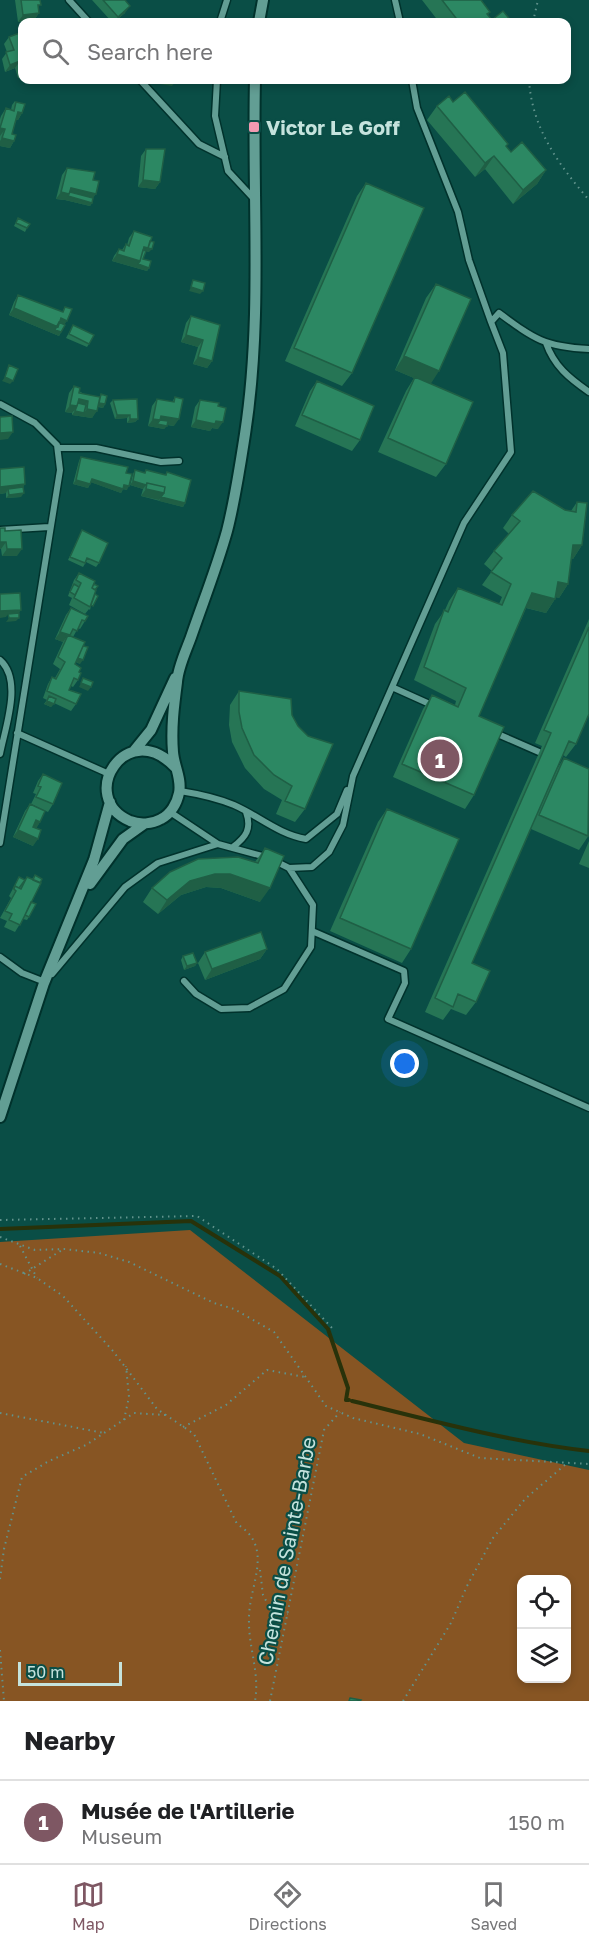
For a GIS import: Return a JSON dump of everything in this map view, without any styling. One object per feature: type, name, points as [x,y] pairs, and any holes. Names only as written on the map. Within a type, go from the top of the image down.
[{"type":"street","points":[[69,0],[85,18]]},
{"type":"street","points":[[221,18],[227,0]]},
{"type":"street","points":[[260,18],[263,0]]},
{"type":"street","points":[[395,0],[399,18]]},
{"type":"street","points":[[144,84],[199,144],[225,157]]},
{"type":"street","points":[[216,84],[215,116],[228,171],[254,199]]},
{"type":"street","points":[[72,916],[100,867],[123,839],[144,824],[162,818],[170,812],[180,791],[172,726],[177,676],[227,531],[245,433],[257,279],[254,199],[255,84]]},
{"type":"street","points":[[180,791],[210,796],[246,812],[273,828],[306,839],[337,814],[394,688],[464,523],[512,452],[503,353],[490,322],[470,260],[458,212],[417,108],[413,84]]},
{"type":"street","points":[[490,322],[499,313],[533,339],[559,348],[589,349]]},
{"type":"street","points":[[546,343],[558,367],[589,392]]},
{"type":"street","points":[[0,404],[35,423],[58,448],[60,470],[0,843]]},
{"type":"street","points":[[58,448],[96,448],[161,462],[179,461]]},
{"type":"street","points":[[0,530],[50,527]]},
{"type":"street","points":[[0,660],[10,671],[12,688],[0,754]]},
{"type":"street","points":[[0,1117],[44,983],[94,860],[110,802],[107,783],[109,774],[123,756],[134,751],[151,730],[171,683],[177,676]]},
{"type":"street","points":[[394,688],[442,709]]},
{"type":"street","points":[[482,727],[539,752]]},
{"type":"street","points":[[17,733],[109,774]]},
{"type":"street","points":[[134,751],[158,753],[176,768]]},
{"type":"street","points":[[170,812],[219,844],[261,854],[289,868],[312,867],[329,852],[343,825],[353,776]]},
{"type":"street","points":[[110,802],[124,818],[144,824]]},
{"type":"street","points":[[232,847],[243,840],[248,831],[249,821],[246,812]]},
{"type":"street","points":[[44,983],[125,887],[158,863],[219,844]]},
{"type":"street","points":[[184,981],[196,994],[221,1009],[249,1008],[285,989],[311,947],[313,905],[289,868]]},
{"type":"street","points":[[312,931],[404,971],[405,983],[388,1019],[589,1108]]},
{"type":"street","points":[[0,957],[22,973],[44,983]]},
{"type":"path","points":[[534,18],[538,0]]},
{"type":"path","points":[[529,84],[533,113],[545,141],[589,200]]},
{"type":"path","points":[[0,1220],[197,1216],[277,1269],[332,1328]]},
{"type":"path","points":[[0,1237],[35,1250],[64,1249],[99,1253],[129,1262],[214,1303],[234,1309],[274,1332],[326,1406],[353,1418],[420,1434],[480,1458],[589,1464]]},
{"type":"path","points":[[20,1246],[37,1278]]},
{"type":"path","points":[[24,1274],[64,1249]]},
{"type":"path","points":[[0,1264],[37,1278],[63,1296],[165,1415],[194,1434],[237,1524],[247,1530],[256,1552],[263,1595],[272,1612],[288,1614]]},
{"type":"path","points":[[124,1420],[129,1398],[125,1366]]},
{"type":"path","points":[[182,1428],[226,1405],[267,1370],[305,1377]]},
{"type":"path","name":"Chemin de Sainte-Barbe","points":[[270,1701],[324,1430],[340,1412]]},
{"type":"path","points":[[0,1413],[104,1433]]},
{"type":"path","points":[[0,1580],[4,1549],[22,1477],[104,1433],[134,1413],[165,1415]]},
{"type":"path","points":[[403,1701],[451,1623],[467,1586],[493,1538],[525,1499],[568,1462]]},
{"type":"path","points":[[255,1701],[258,1681],[248,1618],[259,1568]]},
{"type":"path","points":[[0,1650],[4,1701]]},
{"type":"shaded area","points":[[190,1230],[464,1443],[589,1470],[589,1701],[0,1701],[0,1242]]},
{"type":"building","points":[[21,0],[40,0],[39,13],[23,15]]},
{"type":"building","points":[[103,0],[125,0],[130,6],[118,17]]},
{"type":"building","points":[[442,0],[481,0],[490,12],[487,14],[490,18],[456,18]]},
{"type":"building","points":[[503,11],[509,18],[494,18]]},
{"type":"building","points":[[18,34],[18,62],[10,65],[6,52],[14,50],[9,37]]},
{"type":"building","points":[[465,92],[508,144],[506,146],[511,152],[522,142],[546,170],[523,190],[494,156],[485,163],[437,106],[449,96],[453,102]]},
{"type":"building","points":[[16,102],[25,104],[22,113],[18,112],[12,134],[16,135],[14,141],[2,138],[5,129],[0,128],[6,108],[14,111]]},
{"type":"building","points":[[146,149],[165,149],[160,182],[143,180]]},
{"type":"building","points":[[67,168],[95,172],[93,180],[99,181],[96,194],[71,188],[69,194],[61,192]]},
{"type":"building","points":[[366,183],[424,208],[352,373],[294,348]]},
{"type":"building","points":[[70,192],[93,198],[92,203],[68,196]]},
{"type":"building","points":[[18,218],[30,224],[27,228],[16,223]]},
{"type":"building","points":[[134,231],[152,237],[148,248],[144,247],[140,261],[117,254],[119,249],[124,251],[126,244],[129,246]]},
{"type":"building","points":[[150,241],[154,242],[152,249],[148,248]]},
{"type":"building","points":[[143,250],[146,251],[143,259],[151,261],[149,268],[138,264]]},
{"type":"building","points":[[193,280],[205,283],[203,291],[191,287]]},
{"type":"building","points":[[436,284],[471,299],[439,371],[404,356]]},
{"type":"building","points":[[18,295],[63,312],[65,307],[72,309],[67,321],[61,318],[58,327],[14,308]]},
{"type":"building","points":[[191,316],[220,325],[212,361],[198,357],[203,340],[186,335]]},
{"type":"building","points":[[59,322],[65,325],[61,332],[55,330]]},
{"type":"building","points":[[73,325],[94,335],[89,344],[69,334]]},
{"type":"building","points":[[9,365],[18,369],[13,381],[5,377]]},
{"type":"building","points":[[415,377],[473,402],[446,464],[388,438]]},
{"type":"building","points":[[317,381],[374,406],[360,440],[302,415]]},
{"type":"building","points":[[74,386],[80,388],[79,393],[100,397],[97,411],[87,409],[88,401],[79,399],[77,406],[70,405]]},
{"type":"building","points":[[101,394],[107,396],[105,404],[99,403]]},
{"type":"building","points":[[175,397],[183,399],[179,419],[161,416],[160,420],[153,419],[157,399],[174,402]]},
{"type":"building","points":[[137,399],[138,419],[130,419],[130,415],[117,415],[113,400]]},
{"type":"building","points":[[200,400],[219,403],[218,406],[226,408],[223,422],[216,421],[215,424],[196,420]]},
{"type":"building","points":[[78,403],[86,405],[84,413],[75,411]]},
{"type":"building","points":[[12,416],[13,432],[0,433],[0,417]]},
{"type":"building","points":[[160,420],[168,421],[167,426],[157,424]]},
{"type":"building","points":[[81,457],[128,467],[126,473],[132,474],[129,486],[124,485],[123,489],[92,479],[90,484],[76,480]]},
{"type":"building","points":[[24,467],[25,484],[0,487],[0,469]]},
{"type":"building","points":[[135,470],[166,475],[167,472],[191,480],[185,503],[161,497],[165,487],[133,481]]},
{"type":"building","points":[[147,483],[165,487],[164,493],[146,489]]},
{"type":"building","points":[[23,487],[24,493],[9,495],[8,489]]},
{"type":"building","points":[[533,491],[565,510],[576,512],[577,502],[587,503],[582,545],[573,545],[568,584],[558,582],[555,599],[532,593],[479,716],[504,727],[474,795],[402,764],[432,695],[458,707],[466,688],[424,667],[444,610],[448,612],[458,588],[502,605],[511,584],[491,572],[502,558],[494,551],[520,521],[512,515]]},
{"type":"building","points":[[0,528],[5,528],[5,531],[21,530],[22,549],[7,549],[6,542],[0,542]]},
{"type":"building","points":[[82,530],[108,543],[99,563],[87,558],[85,563],[70,557]]},
{"type":"building","points":[[79,573],[95,581],[92,588],[96,590],[90,607],[74,598],[81,583],[76,580]]},
{"type":"building","points":[[74,584],[79,587],[75,595],[70,592]]},
{"type":"building","points":[[20,593],[21,610],[0,611],[0,594]]},
{"type":"building","points":[[95,594],[98,596],[93,606],[91,605]]},
{"type":"building","points":[[71,608],[88,616],[85,621],[82,620],[77,631],[73,629],[70,635],[60,632]]},
{"type":"building","points":[[19,613],[19,618],[9,618],[8,614]]},
{"type":"building","points":[[589,627],[589,714],[576,744],[569,741],[472,963],[490,971],[476,1002],[458,994],[453,1007],[435,998],[551,733],[544,730]]},
{"type":"building","points":[[68,635],[85,642],[75,664],[81,668],[79,672],[81,673],[78,680],[74,678],[69,690],[81,694],[76,704],[47,691],[52,677],[56,679],[65,662],[58,657]]},
{"type":"building","points":[[83,646],[88,647],[83,660],[78,658]]},
{"type":"building","points":[[83,678],[93,682],[91,687],[81,683]]},
{"type":"building","points":[[239,691],[291,699],[292,715],[298,726],[308,736],[333,744],[305,809],[285,801],[292,786],[274,775],[254,755],[242,728]]},
{"type":"building","points":[[49,696],[56,699],[54,704],[47,701]]},
{"type":"building","points":[[564,758],[589,769],[588,836],[539,815]]},
{"type":"building","points":[[43,774],[62,783],[53,804],[36,797],[41,787],[38,786]]},
{"type":"building","points":[[30,804],[45,811],[40,822],[36,820],[33,827],[41,830],[38,839],[18,830]]},
{"type":"building","points":[[387,809],[459,839],[411,949],[340,918]]},
{"type":"building","points":[[265,848],[284,856],[270,888],[230,874],[215,874],[190,881],[167,900],[152,888],[170,872],[198,859],[238,857],[258,863]]},
{"type":"building","points":[[35,875],[42,879],[40,883],[33,880]]},
{"type":"building","points":[[19,877],[25,880],[19,888],[15,886],[13,889]]},
{"type":"building","points":[[27,877],[41,883],[20,925],[9,920],[12,914],[5,911],[16,891],[15,886],[21,889]]},
{"type":"building","points":[[31,902],[36,904],[29,917],[25,915]]},
{"type":"building","points":[[261,932],[267,949],[212,969],[205,952]]},
{"type":"building","points":[[193,953],[197,963],[187,966],[183,956]]},
{"type":"building","points":[[350,1698],[361,1700],[349,1701]]},
{"type":"waterway","points":[[0,1229],[191,1221],[280,1276],[328,1329],[348,1388],[346,1400],[349,1400]]},
{"type":"waterway","points":[[352,1401],[499,1436],[589,1451]]},
{"type":"place","name":"Victor Le Goff","points":[[254,127]]},
{"type":"place","name":"Musée de l'Artillerie","points":[[440,759]]}]
